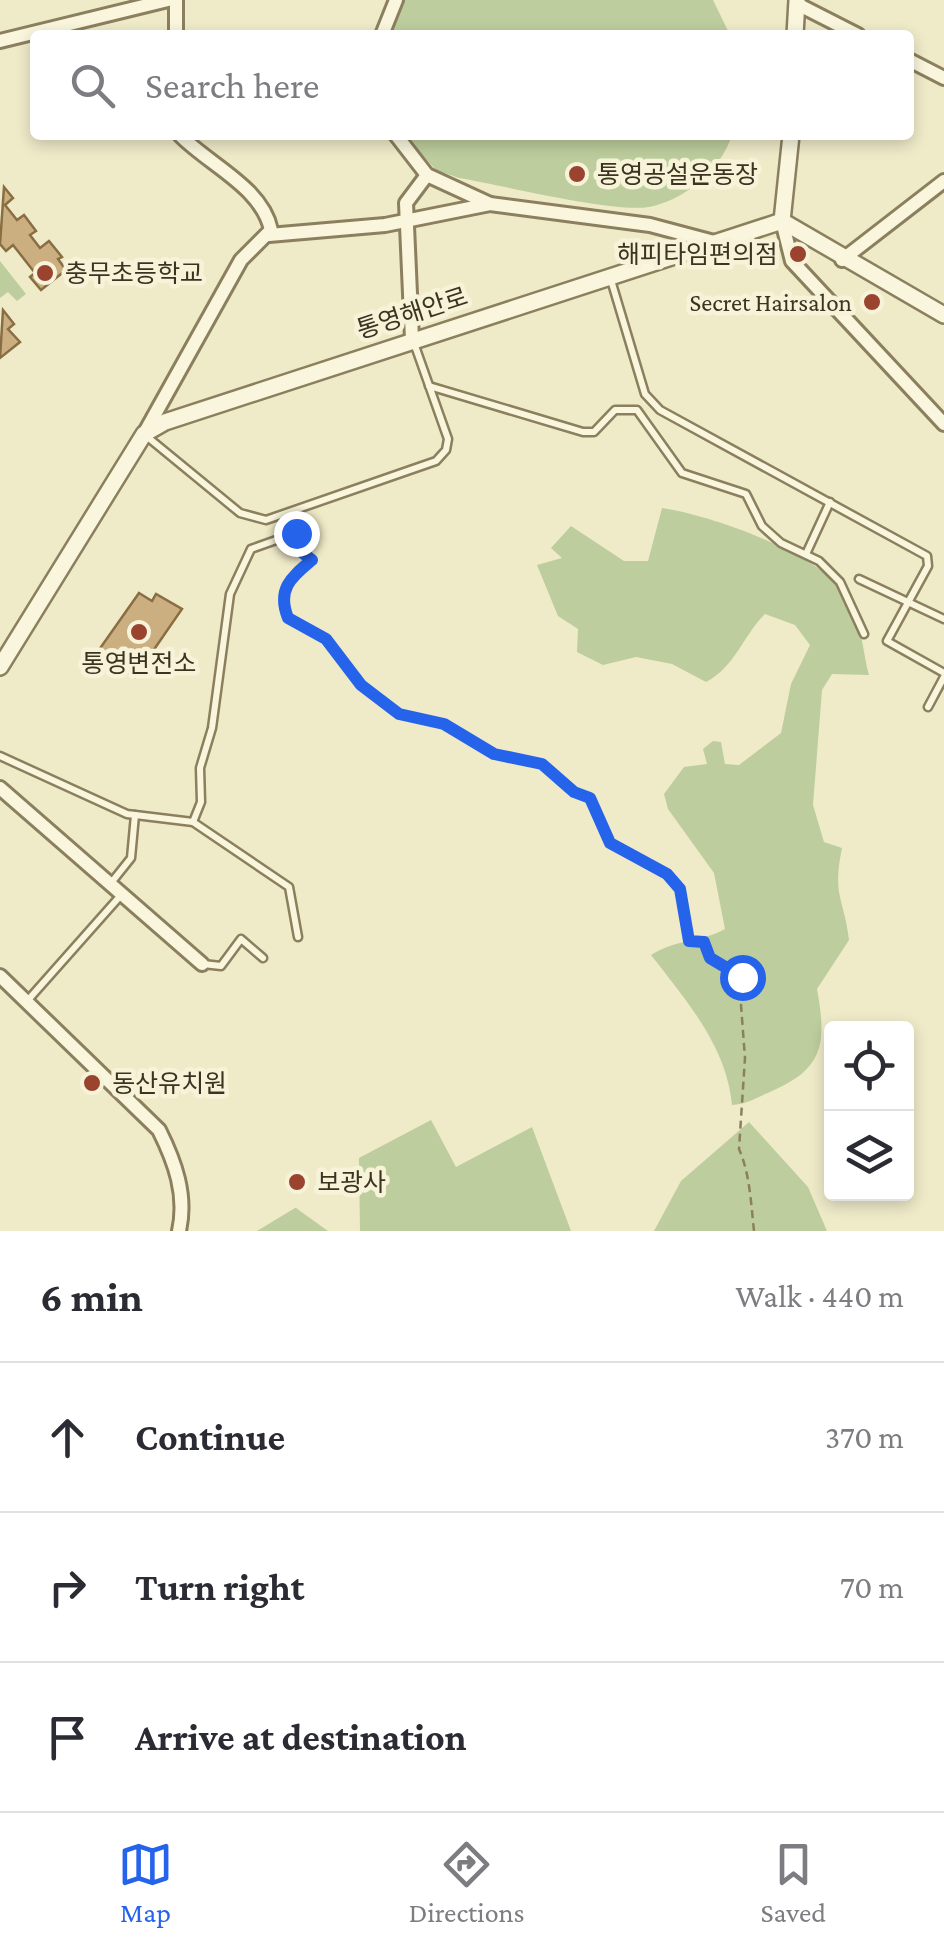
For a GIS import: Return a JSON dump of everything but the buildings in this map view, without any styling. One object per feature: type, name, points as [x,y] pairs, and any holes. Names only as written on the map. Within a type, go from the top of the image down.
[{"type":"street","points":[[42,30],[168,0]]},
{"type":"street","points":[[176,0],[176,30]]},
{"type":"street","points":[[384,30],[396,0]]},
{"type":"street","points":[[796,30],[797,2],[849,30]]},
{"type":"street","points":[[0,40],[30,33]]},
{"type":"street","points":[[914,63],[944,78]]},
{"type":"street","points":[[186,140],[252,195],[268,216],[268,236]]},
{"type":"street","points":[[400,140],[428,176],[490,204],[650,226],[714,242]]},
{"type":"street","points":[[790,140],[782,221],[792,261],[944,424]]},
{"type":"street","points":[[412,339],[406,203],[428,176]]},
{"type":"street","points":[[842,260],[944,181]]},
{"type":"street","points":[[0,667],[144,434],[241,260],[268,236],[406,220],[490,204]]},
{"type":"street","points":[[782,221],[842,260],[944,315]]},
{"type":"street","name":"통영해안로","points":[[144,434],[165,422],[412,339],[782,221]]},
{"type":"street","points":[[0,788],[202,964]]},
{"type":"street","points":[[0,976],[159,1130],[174,1160],[181,1189],[179,1231]]},
{"type":"lane","points":[[609,274],[645,394],[660,410],[927,556],[928,566],[887,641],[944,675],[928,707]]},
{"type":"lane","points":[[144,434],[240,512],[266,520],[436,461],[446,450],[448,439],[412,339]]},
{"type":"lane","points":[[429,386],[582,432],[594,432],[615,410],[637,410],[682,473],[746,494],[762,526],[840,582],[864,634]]},
{"type":"lane","points":[[806,554],[830,502]]},
{"type":"lane","points":[[193,822],[201,802],[200,768],[212,728],[230,594],[250,548],[296,533]]},
{"type":"lane","points":[[859,578],[944,619]]},
{"type":"lane","points":[[0,756],[134,815],[193,822],[289,887],[298,937]]},
{"type":"lane","points":[[110,884],[132,858],[134,815]]},
{"type":"lane","points":[[28,1000],[122,894]]},
{"type":"lane","points":[[202,964],[221,966],[240,939],[263,958]]},
{"type":"path","points":[[282,537],[312,560],[293,572],[286,583],[284,603],[288,618],[326,639],[361,685],[399,714],[444,724],[494,754],[542,764],[574,792],[590,798],[610,843],[667,874],[680,889],[689,941],[704,942],[710,958],[742,977],[748,991],[741,1005],[744,1058],[738,1149],[745,1162],[744,1182],[754,1199],[754,1231]]},
{"type":"green space","points":[[403,0],[713,0],[728,30],[392,30]]},
{"type":"green space","name":"통영공설운동장","points":[[409,140],[730,140],[700,182],[676,198],[649,207],[584,202],[436,170]]},
{"type":"green space","points":[[0,261],[26,294],[17,301],[8,292],[0,298]]},
{"type":"green space","points":[[662,508],[764,539],[836,582],[853,607],[869,675],[832,674],[822,690],[813,805],[824,842],[842,848],[839,887],[849,940],[817,989],[821,1025],[818,1053],[802,1074],[788,1083],[732,1105],[722,1063],[703,1025],[651,955],[725,929],[714,873],[668,809],[664,794],[684,767],[707,764],[703,749],[713,741],[721,742],[725,764],[739,765],[781,733],[791,684],[810,645],[795,625],[765,614],[732,660],[706,682],[672,664],[636,657],[603,665],[577,652],[578,629],[558,616],[537,565],[562,558],[551,548],[571,526],[624,561],[648,561]]},
{"type":"green space","points":[[431,1120],[456,1167],[532,1127],[571,1231],[360,1231],[359,1158]]},
{"type":"green space","points":[[749,1122],[808,1187],[827,1231],[654,1231],[681,1181]]},
{"type":"green space","points":[[295,1208],[328,1231],[257,1231]]},
{"type":"place","name":"통영공설운동장","points":[[577,174]]},
{"type":"place","name":"해피타임편의점","points":[[798,254]]},
{"type":"place","name":"충무초등학교","points":[[45,273]]},
{"type":"place","name":"Secret Hairsalon","points":[[872,302]]},
{"type":"place","name":"통영변전소","points":[[139,632]]},
{"type":"place","name":"동산유치원","points":[[92,1083]]},
{"type":"place","name":"보광사","points":[[297,1182]]},
{"type":"route","points":[[296,533],[282,537],[312,560],[293,572],[286,583],[284,603],[288,618],[326,639],[361,685],[399,714],[444,724],[494,754],[542,764],[554,770],[574,792],[590,798],[610,843],[667,874],[680,889],[684,932],[689,941],[704,942],[710,958],[742,977]]}]
